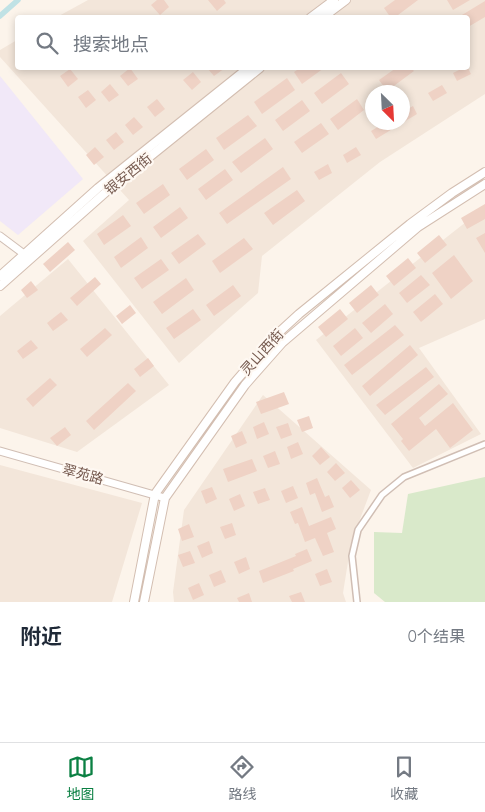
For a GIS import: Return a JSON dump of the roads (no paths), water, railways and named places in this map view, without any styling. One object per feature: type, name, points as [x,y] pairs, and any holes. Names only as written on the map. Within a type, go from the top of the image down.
[{"type":"main road","points":[[314,15],[334,0]]},
{"type":"main road","points":[[326,15],[346,0]]},
{"type":"main road","name":"银安西街","points":[[0,276],[98,188],[246,70]]},
{"type":"main road","name":"银安西街","points":[[0,286],[106,192],[258,70]]},
{"type":"main road","name":"灵山西街","points":[[134,602],[155,494],[235,382],[275,336],[299,314],[410,224],[452,193],[485,172]]},
{"type":"main road","name":"灵山西街","points":[[144,602],[165,498],[245,385],[282,342],[418,227],[485,184]]},
{"type":"street","points":[[0,236],[24,254]]},
{"type":"street","points":[[357,602],[352,556],[354,547],[358,530],[382,495],[404,477],[485,444]]},
{"type":"street","name":"翠苑路","points":[[0,451],[165,498]]},
{"type":"waterway","points":[[0,16],[18,0]]}]
